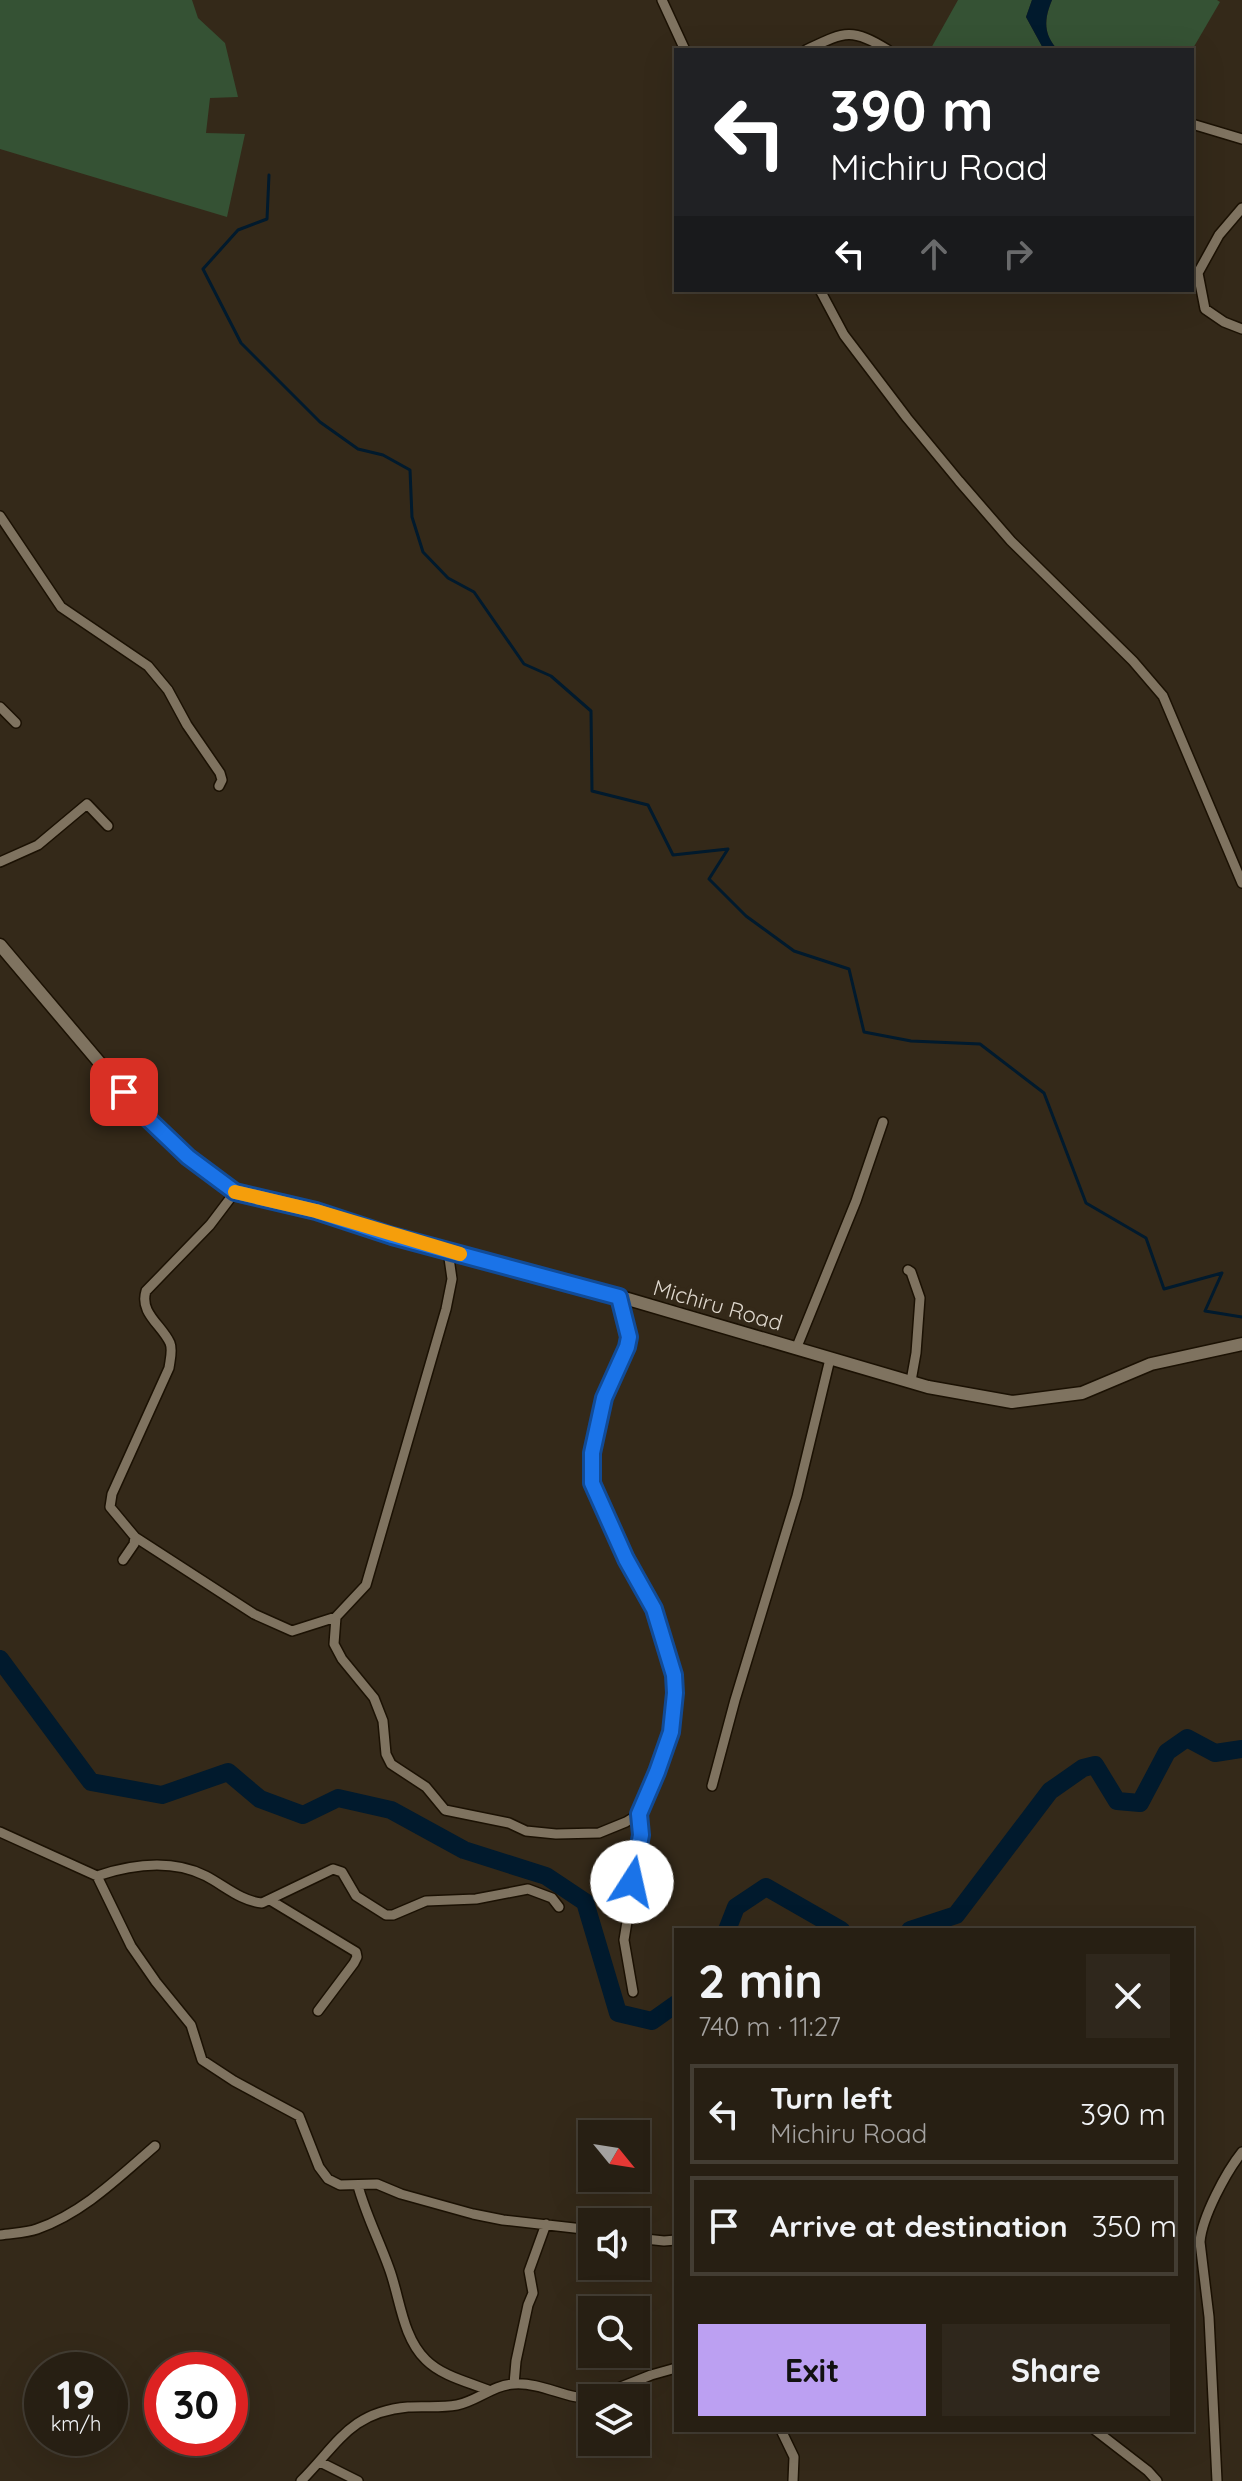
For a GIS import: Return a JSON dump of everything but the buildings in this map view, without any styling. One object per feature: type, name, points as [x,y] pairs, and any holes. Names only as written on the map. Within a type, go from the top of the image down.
[{"type":"street","points":[[662,0],[684,48]]},
{"type":"street","points":[[810,48],[827,40],[858,34],[884,48]]},
{"type":"street","points":[[1194,125],[1242,139]]},
{"type":"street","points":[[1242,208],[1219,235],[1198,273],[1205,309],[1224,322],[1242,329]]},
{"type":"street","points":[[821,292],[844,335],[959,481],[1011,541],[1133,661],[1163,696],[1242,883]]},
{"type":"street","points":[[0,516],[61,607],[148,666],[168,690],[187,725],[220,773],[222,780],[219,786]]},
{"type":"street","points":[[0,707],[16,723]]},
{"type":"street","points":[[0,862],[38,845],[87,804],[108,826]]},
{"type":"street","name":"Michiru Road","points":[[0,945],[143,1114],[188,1157],[235,1192],[316,1211],[830,1359],[977,1397],[1026,1402],[1082,1393],[1151,1364],[1242,1344]]},
{"type":"street","points":[[796,1349],[856,1201],[883,1122]]},
{"type":"street","points":[[235,1192],[210,1225],[146,1291],[143,1299],[146,1309],[170,1343],[172,1351],[169,1368],[110,1507],[135,1537],[254,1614],[292,1631],[336,1617],[366,1585],[446,1309],[452,1279],[448,1251]]},
{"type":"street","points":[[908,1270],[920,1298],[911,1381]]},
{"type":"street","points":[[619,1297],[629,1337],[604,1398],[592,1453],[592,1483],[626,1559],[654,1609],[675,1684],[671,1732],[639,1814],[641,1835],[624,1940],[633,1992]]},
{"type":"street","points":[[712,1786],[797,1496],[830,1359]]},
{"type":"street","points":[[123,1560],[135,1537]]},
{"type":"street","points":[[336,1617],[334,1644],[342,1659],[374,1698],[383,1721],[386,1754],[391,1764],[426,1787],[445,1810],[509,1823],[526,1831],[556,1834],[599,1833],[639,1814]]},
{"type":"street","points":[[0,1832],[97,1876],[128,1868],[176,1865],[206,1876],[255,1902],[270,1900],[333,1869],[342,1872],[356,1896],[386,1915],[426,1901],[476,1899],[528,1889],[552,1898],[559,1907]]},
{"type":"street","points":[[97,1876],[131,1946],[191,2025],[202,2060],[299,2116],[316,2161],[324,2173],[340,2185],[377,2184],[460,2211],[503,2220],[578,2228]]},
{"type":"street","points":[[270,1900],[356,1952],[354,1963],[318,2011]]},
{"type":"street","points":[[0,2235],[35,2229],[62,2218],[103,2191],[155,2146]]},
{"type":"street","points":[[1217,2481],[1209,2317],[1200,2242],[1208,2211],[1241,2155]]},
{"type":"street","points":[[358,2186],[372,2230],[389,2268],[405,2324],[418,2350],[439,2370],[488,2390]]},
{"type":"street","points":[[514,2384],[516,2361],[533,2293],[529,2271],[546,2224]]},
{"type":"street","points":[[1194,2239],[1201,2230]]},
{"type":"street","points":[[650,2239],[674,2240]]},
{"type":"street","points":[[628,2384],[674,2369]]},
{"type":"street","points":[[301,2481],[346,2430],[368,2417],[409,2407],[459,2405],[488,2390],[514,2384],[542,2386],[578,2398]]},
{"type":"street","points":[[782,2432],[794,2457],[793,2481]]},
{"type":"street","points":[[1098,2432],[1157,2481]]},
{"type":"street","points":[[320,2462],[358,2481]]},
{"type":"green space","points":[[0,0],[192,0],[198,18],[225,43],[238,97],[210,98],[206,133],[245,134],[227,217],[0,149]]},
{"type":"green space","points":[[958,0],[1032,0],[1026,17],[1043,48],[931,48]]},
{"type":"green space","points":[[1052,0],[1220,2],[1193,48],[1057,48],[1046,26]]},
{"type":"water","points":[[1032,0],[1052,0],[1046,26],[1057,48],[1043,48],[1026,17]]},
{"type":"waterway","points":[[269,175],[267,219],[238,230],[203,269],[241,343],[320,422],[358,449],[383,455],[410,470],[412,517],[423,552],[448,578],[474,592],[524,664],[551,676],[591,711],[592,791],[648,805],[673,855],[728,849],[709,879],[746,916],[794,951],[849,969],[864,1032],[911,1041],[980,1044],[1044,1093],[1086,1203],[1146,1238],[1164,1289],[1222,1273],[1205,1311],[1242,1317]]},
{"type":"waterway","points":[[0,1659],[91,1782],[162,1795],[228,1772],[260,1799],[303,1815],[338,1798],[391,1810],[464,1850],[546,1876],[585,1902],[618,2013],[652,2021],[674,2005]]},
{"type":"waterway","points":[[916,1928],[956,1915],[1050,1791],[1083,1768],[1095,1765],[1117,1801],[1140,1803],[1167,1752],[1187,1738],[1215,1753],[1242,1749]]},
{"type":"waterway","points":[[728,1928],[736,1907],[766,1887],[838,1928]]},
{"type":"slow traffic","points":[[235,1192],[316,1211],[460,1254]]},
{"type":"route","points":[[124,1092],[188,1157],[235,1192],[316,1211],[392,1236],[619,1297],[629,1337],[604,1398],[596,1427],[592,1483],[626,1559],[654,1609],[674,1675],[675,1693],[671,1732],[639,1814],[641,1835],[632,1882]]}]
